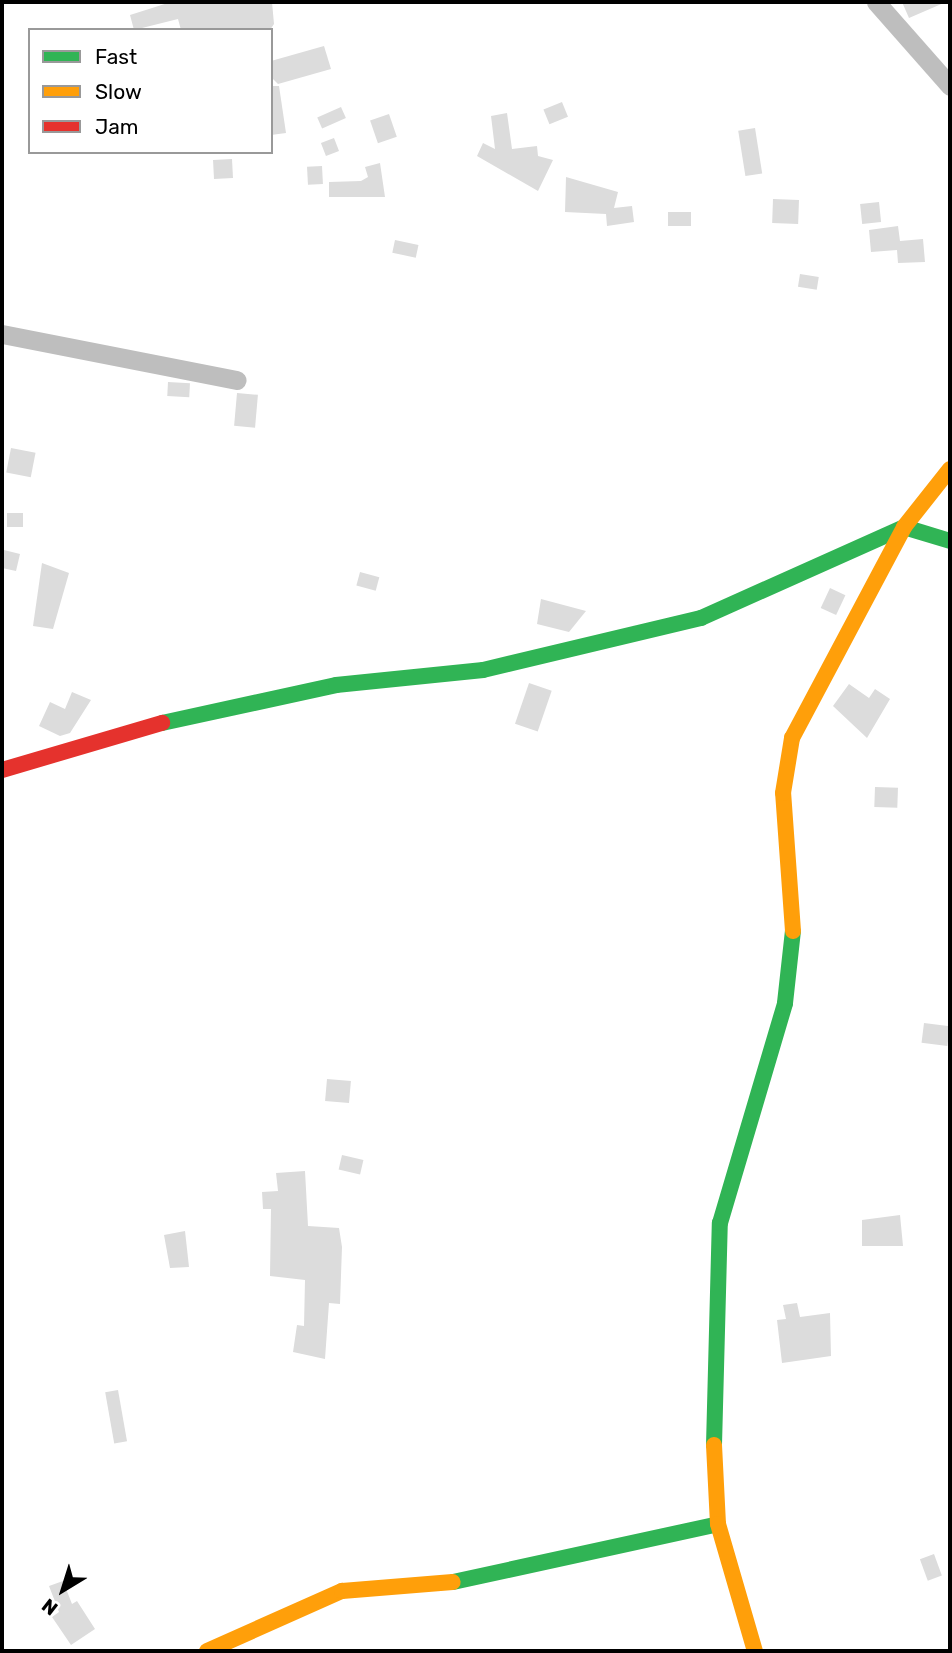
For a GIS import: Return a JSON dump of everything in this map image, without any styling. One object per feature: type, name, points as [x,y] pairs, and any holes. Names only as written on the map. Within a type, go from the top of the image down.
[{"type":"street","points":[[876,2],[950,86]]},
{"type":"street","points":[[2,334],[237,380]]},
{"type":"street","points":[[755,1651],[718,1524],[714,1456],[720,1223],[785,1003],[795,911],[783,793],[792,738],[904,527],[950,469]]},
{"type":"street","points":[[2,771],[198,712],[336,685],[484,670],[701,618],[904,527],[950,541]]},
{"type":"street","points":[[207,1651],[342,1591],[453,1582],[718,1524]]},
{"type":"building","points":[[171,2],[272,2],[274,24],[271,28],[180,28],[178,19],[133,28],[130,15]]},
{"type":"building","points":[[902,2],[946,2],[909,18]]},
{"type":"building","points":[[324,46],[331,69],[278,84],[273,79],[273,60]]},
{"type":"building","points":[[273,86],[279,86],[286,133],[273,135]]},
{"type":"building","points":[[562,102],[568,117],[549,124],[543,109]]},
{"type":"building","points":[[341,107],[346,118],[322,129],[317,118]]},
{"type":"building","points":[[507,113],[512,149],[537,146],[538,156],[553,160],[538,191],[477,156],[483,143],[495,149],[491,116]]},
{"type":"building","points":[[389,114],[397,137],[378,143],[370,121]]},
{"type":"building","points":[[755,128],[762,173],[745,176],[738,131]]},
{"type":"building","points":[[334,138],[339,151],[326,156],[321,143]]},
{"type":"building","points":[[232,159],[233,178],[214,179],[213,160]]},
{"type":"building","points":[[380,163],[385,197],[329,197],[329,182],[361,181],[368,177],[365,167]]},
{"type":"building","points":[[322,166],[323,184],[308,185],[307,167]]},
{"type":"building","points":[[566,177],[618,192],[614,208],[632,206],[634,222],[607,226],[606,214],[565,212]]},
{"type":"building","points":[[773,199],[799,200],[798,224],[772,223]]},
{"type":"building","points":[[879,202],[881,222],[862,224],[860,204]]},
{"type":"building","points":[[668,212],[691,212],[691,226],[668,226]]},
{"type":"building","points":[[898,226],[900,241],[923,239],[925,262],[898,263],[897,250],[871,252],[869,230]]},
{"type":"building","points":[[395,240],[418,245],[416,258],[392,253]]},
{"type":"building","points":[[800,274],[819,277],[817,290],[798,287]]},
{"type":"building","points":[[168,382],[190,383],[189,397],[167,396]]},
{"type":"building","points":[[237,393],[258,395],[255,428],[234,426]]},
{"type":"building","points":[[11,448],[36,453],[31,477],[6,473]]},
{"type":"building","points":[[7,513],[23,513],[23,527],[7,527]]},
{"type":"building","points":[[4,550],[20,554],[16,571],[2,568]]},
{"type":"building","points":[[42,563],[69,573],[53,629],[33,626]]},
{"type":"building","points":[[360,572],[379,577],[376,591],[356,586]]},
{"type":"building","points":[[830,588],[845,595],[836,615],[821,608]]},
{"type":"building","points":[[541,599],[586,611],[569,632],[537,624]]},
{"type":"building","points":[[529,683],[552,691],[538,731],[515,724]]},
{"type":"building","points":[[849,684],[869,698],[875,689],[890,699],[867,738],[833,706]]},
{"type":"building","points":[[72,692],[91,700],[70,733],[60,736],[39,726],[50,702],[65,709]]},
{"type":"building","points":[[875,787],[898,788],[897,808],[874,807]]},
{"type":"building","points":[[924,1023],[950,1026],[947,1046],[922,1043]]},
{"type":"building","points":[[327,1079],[351,1081],[349,1103],[325,1101]]},
{"type":"building","points":[[342,1155],[363,1160],[360,1175],[339,1170]]},
{"type":"building","points":[[305,1171],[308,1226],[339,1228],[342,1247],[340,1304],[329,1303],[325,1359],[293,1352],[297,1325],[304,1326],[305,1280],[270,1276],[271,1209],[263,1209],[262,1192],[278,1191],[276,1173]]},
{"type":"building","points":[[900,1215],[903,1246],[862,1246],[862,1220]]},
{"type":"building","points":[[185,1231],[189,1267],[170,1268],[164,1235]]},
{"type":"building","points":[[797,1303],[800,1317],[830,1313],[831,1356],[782,1363],[777,1320],[786,1319],[783,1305]]},
{"type":"building","points":[[118,1390],[127,1441],[114,1443],[105,1392]]},
{"type":"building","points":[[934,1554],[942,1576],[928,1581],[920,1559]]},
{"type":"building","points":[[63,1581],[72,1604],[77,1601],[95,1629],[71,1645],[52,1617],[59,1612],[49,1586]]},
{"type":"traffic: fast","points":[[162,723],[336,685],[483,670],[701,618],[904,527],[950,541]]},
{"type":"traffic: fast","points":[[714,1445],[720,1223],[785,1003],[793,931]]},
{"type":"traffic: fast","points":[[453,1582],[718,1524]]},
{"type":"traffic: slow","points":[[793,931],[783,793],[792,738],[904,527],[950,469]]},
{"type":"traffic: slow","points":[[714,1445],[718,1524],[755,1651]]},
{"type":"traffic: slow","points":[[207,1651],[342,1591],[453,1582]]},
{"type":"traffic: jam","points":[[2,770],[162,723]]}]
